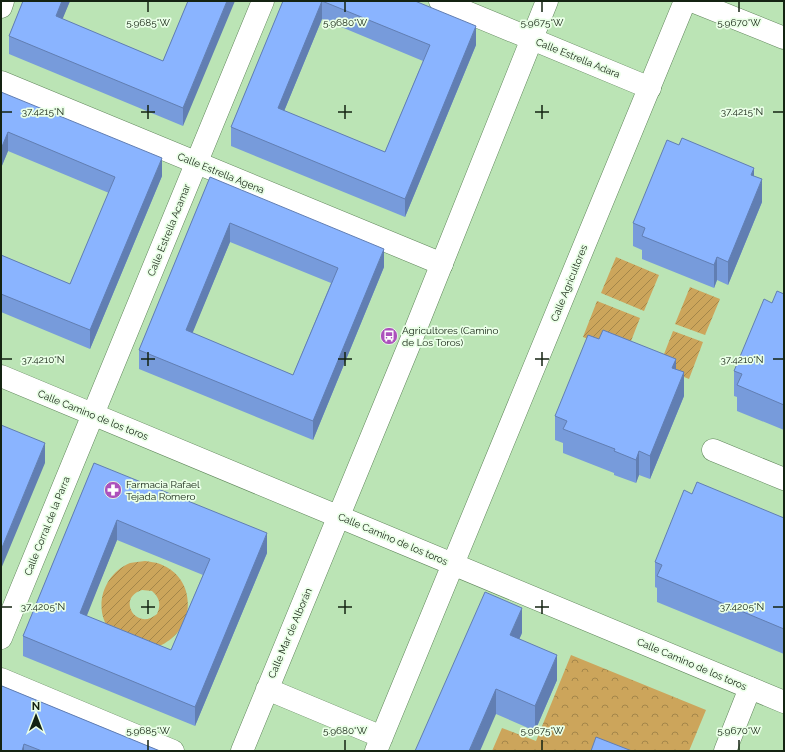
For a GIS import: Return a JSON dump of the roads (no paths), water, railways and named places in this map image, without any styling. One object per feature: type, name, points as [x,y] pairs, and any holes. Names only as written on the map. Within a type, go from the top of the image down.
[{"type":"street","points":[[1,7],[3,1]]},
{"type":"street","name":"Calle Estrella Acamar","points":[[93,415],[263,1]]},
{"type":"street","name":"Calle Estrella Adara","points":[[440,1],[650,88]]},
{"type":"street","points":[[339,516],[547,1]]},
{"type":"street","name":"Calle Agricultores","points":[[453,564],[685,1]]},
{"type":"street","points":[[692,1],[784,38]]},
{"type":"street","name":"Calle Estrella Agena","points":[[1,82],[442,264]]},
{"type":"street","name":"Calle Camino de los toros","points":[[1,376],[784,702]]},
{"type":"street","name":"Calle Corral de la Parra","points":[[1,638],[93,415]]},
{"type":"street","points":[[713,450],[784,479]]},
{"type":"street","name":"Calle Mar de Alborán","points":[[242,751],[339,516]]},
{"type":"street","points":[[267,689],[379,744],[453,564]]},
{"type":"street","points":[[1,679],[173,751]]},
{"type":"street","points":[[725,751],[750,688]]},
{"type":"place","name":"Agricultores (Camino de Los Toros)","points":[[389,336]]},
{"type":"place","name":"Farmacia Rafael Tejada Romero","points":[[113,490]]}]
